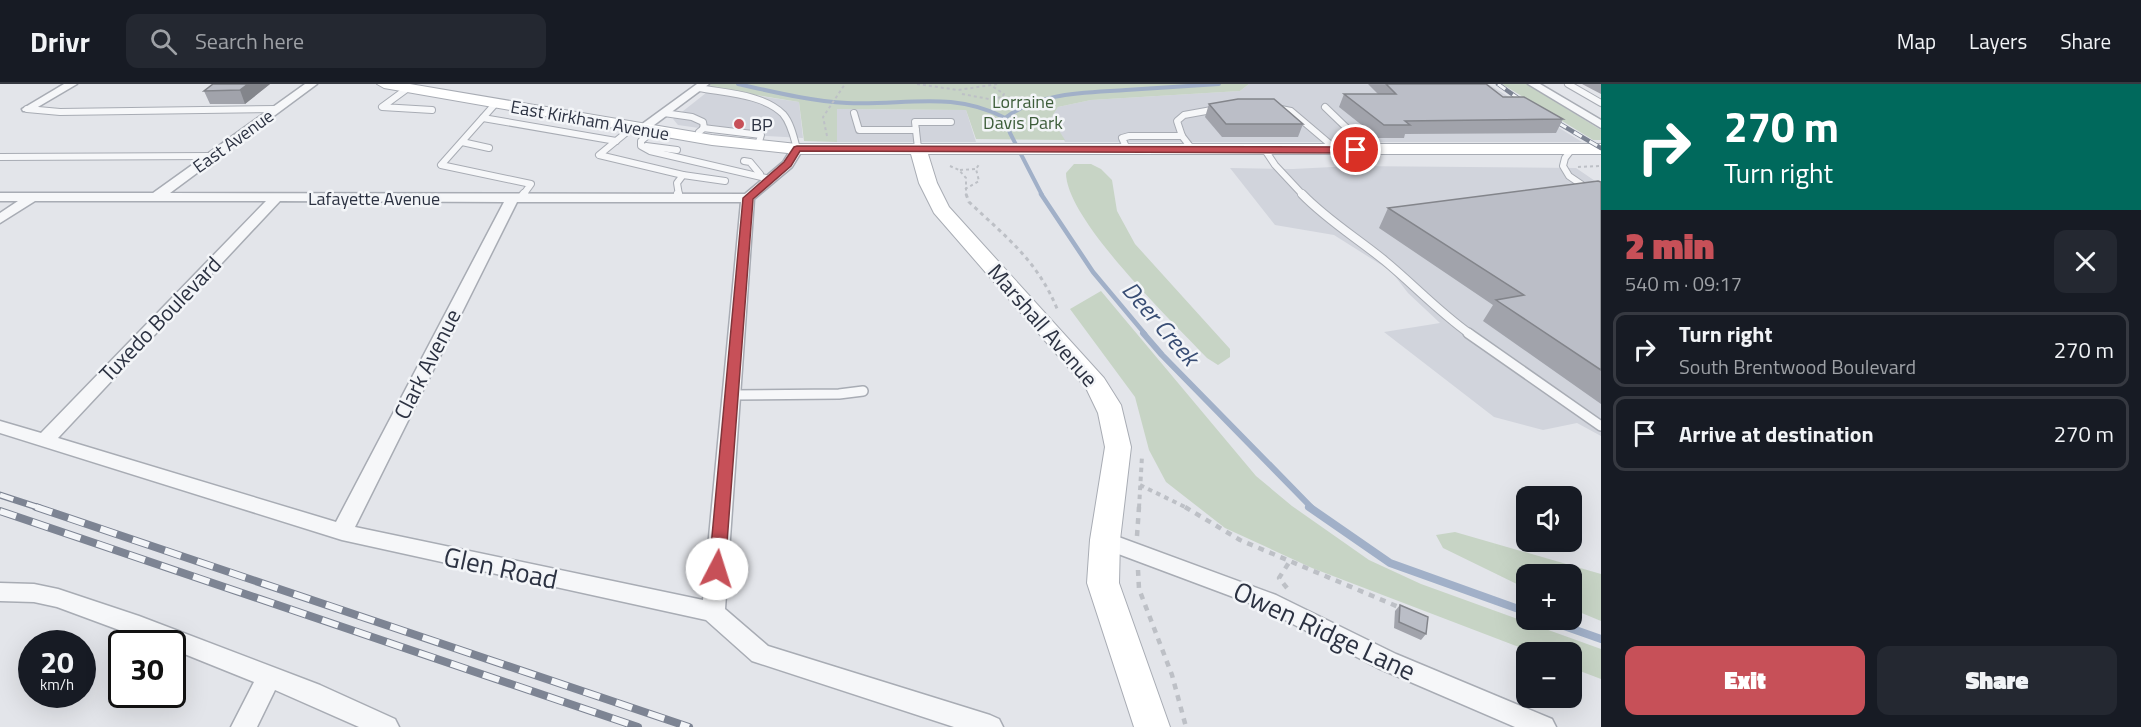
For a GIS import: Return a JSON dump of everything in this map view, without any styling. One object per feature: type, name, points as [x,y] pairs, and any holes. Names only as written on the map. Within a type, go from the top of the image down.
[{"type":"main road","name":"East Kirkham Avenue","points":[[396,86],[642,129],[698,133],[758,146],[797,149],[833,144]]},
{"type":"main road","points":[[833,144],[917,139],[978,155]]},
{"type":"main road","name":"Marshall Avenue","points":[[917,139],[928,183],[941,209],[1102,392],[1114,420],[1118,447],[1105,540],[1103,584],[1152,727]]},
{"type":"main road","points":[[941,209],[936,184],[940,165],[961,152],[978,155],[993,149],[1126,149],[1187,142],[1266,150],[1601,149]]},
{"type":"main road","points":[[833,144],[898,162],[917,172],[928,183]]},
{"type":"street","points":[[27,109],[72,84]]},
{"type":"street","name":"East Avenue","points":[[155,198],[312,84]]},
{"type":"street","points":[[1533,84],[1601,125]]},
{"type":"street","points":[[642,129],[701,86]]},
{"type":"street","points":[[713,612],[748,198],[766,177],[788,164],[797,149]]},
{"type":"street","points":[[0,219],[32,196]]},
{"type":"street","name":"Lafayette Avenue","points":[[0,197],[748,198]]},
{"type":"street","name":"Clark Avenue","points":[[342,532],[518,197]]},
{"type":"street","name":"Tuxedo Boulevard","points":[[45,440],[275,199]]},
{"type":"street","name":"Glen Road","points":[[0,427],[342,532],[713,612],[760,654],[990,727]]},
{"type":"street","name":"Owen Ridge Lane","points":[[1105,540],[1268,602],[1388,660],[1543,727]]},
{"type":"street","points":[[0,592],[34,593],[58,598],[131,623],[269,677],[387,727]]},
{"type":"street","points":[[244,727],[269,677]]},
{"type":"lane","points":[[1568,84],[1601,103]]},
{"type":"lane","points":[[396,86],[382,107],[432,110]]},
{"type":"lane","points":[[701,86],[772,106],[786,116],[797,149]]},
{"type":"lane","points":[[496,104],[441,165],[531,184],[518,197]]},
{"type":"lane","points":[[1325,107],[1354,135],[1375,150]]},
{"type":"lane","points":[[1273,108],[1291,111],[1337,150]]},
{"type":"lane","points":[[27,109],[72,112],[277,109]]},
{"type":"lane","points":[[1187,142],[1177,121],[1184,115],[1221,109]]},
{"type":"lane","points":[[664,113],[692,117],[703,122],[698,133]]},
{"type":"lane","points":[[854,113],[859,130],[917,139],[915,122],[951,122]]},
{"type":"lane","points":[[483,118],[616,141]]},
{"type":"lane","points":[[641,146],[642,129],[616,141],[599,155],[683,175],[725,181]]},
{"type":"lane","points":[[462,142],[489,148]]},
{"type":"lane","points":[[641,146],[677,150]]},
{"type":"lane","points":[[641,146],[658,154],[766,177]]},
{"type":"lane","points":[[1572,149],[1565,158],[1563,166],[1569,176],[1601,198]]},
{"type":"lane","points":[[1266,150],[1292,183],[1330,221],[1386,261],[1433,306],[1601,426]]},
{"type":"lane","points":[[0,157],[212,156]]},
{"type":"lane","points":[[744,161],[750,162],[766,177]]},
{"type":"lane","points":[[679,198],[677,183],[683,175]]},
{"type":"lane","points":[[732,395],[839,394],[863,391]]},
{"type":"path","points":[[833,144],[824,117],[845,84]]},
{"type":"path","points":[[917,84],[989,99],[1002,97],[1004,94],[992,86]]},
{"type":"path","points":[[949,91],[977,90],[998,84]]},
{"type":"path","points":[[965,189],[979,181],[976,168],[978,155]]},
{"type":"path","points":[[959,170],[976,168]]},
{"type":"path","points":[[1140,485],[1158,490],[1195,515],[1239,539],[1401,608]]},
{"type":"path","points":[[1290,561],[1280,578],[1290,591]]},
{"type":"path","points":[[1139,589],[1172,675],[1186,727]]},
{"type":"shaded area","points":[[1249,84],[1488,84],[1582,142],[1065,142],[1051,117],[1058,107],[1091,100],[1240,91]]},
{"type":"shaded area","points":[[711,89],[799,102],[803,138],[748,135],[678,125],[673,119]]},
{"type":"shaded area","points":[[837,109],[966,110],[976,142],[837,142]]},
{"type":"shaded area","points":[[1352,166],[1576,168],[1601,185],[1601,436],[1577,423],[1543,430],[1494,417],[1384,332],[1440,323],[1408,293],[1391,271],[1334,235],[1275,225],[1230,168],[1293,169]]},
{"type":"green space","name":"Lorraine Davis Park","points":[[711,84],[1249,84],[1240,91],[1091,100],[1058,107],[1051,118],[1065,140],[976,139],[966,110],[837,109],[837,142],[804,141],[799,102],[707,87]]},
{"type":"green space","points":[[1502,84],[1527,84],[1601,130],[1601,140],[1593,140]]},
{"type":"green space","points":[[1074,164],[1091,164],[1101,169],[1112,180],[1117,211],[1135,244],[1230,349],[1230,357],[1218,365],[1207,358],[1147,296],[1101,242],[1083,217],[1071,193],[1066,173]]},
{"type":"green space","points":[[1101,291],[1256,476],[1292,506],[1369,560],[1421,584],[1516,618],[1516,630],[1548,630],[1582,642],[1516,642],[1516,646],[1312,568],[1225,528],[1166,482],[1149,450],[1135,397],[1070,309]]},
{"type":"green space","points":[[1455,532],[1516,550],[1516,552],[1525,552],[1566,564],[1516,564],[1516,584],[1443,548],[1436,535]]},
{"type":"green space","points":[[1582,569],[1601,574],[1601,621],[1582,613]]},
{"type":"green space","points":[[1582,642],[1601,649],[1601,679],[1582,672]]},
{"type":"building","points":[[213,84],[248,84],[240,90],[204,91]]},
{"type":"building","points":[[1386,84],[1486,84],[1503,97],[1524,97],[1563,119],[1405,121],[1410,125],[1384,125],[1344,94],[1396,94]]},
{"type":"building","points":[[1238,99],[1274,99],[1303,124],[1226,124],[1209,104]]},
{"type":"building","points":[[1601,182],[1601,370],[1496,300],[1524,295],[1388,208]]},
{"type":"building","points":[[1400,605],[1428,617],[1426,634],[1399,622]]},
{"type":"waterway","points":[[738,84],[833,102],[927,101],[966,104],[1005,118]]},
{"type":"waterway","name":"Deer Creek","points":[[1005,118],[1033,103],[1063,95],[1219,84]]},
{"type":"waterway","name":"Deer Creek","points":[[1005,118],[1010,133],[1042,195]]},
{"type":"waterway","name":"Deer Creek","points":[[1041,194],[1093,272],[1145,334]]},
{"type":"waterway","name":"Deer Creek","points":[[1143,333],[1312,508]]},
{"type":"waterway","name":"Deer Creek","points":[[1309,507],[1390,563],[1516,608]]},
{"type":"waterway","name":"Deer Creek","points":[[1575,630],[1601,639]]},
{"type":"railway","points":[[1498,84],[1526,104],[1601,148]]},
{"type":"railway","points":[[0,495],[40,508]]},
{"type":"railway","points":[[36,507],[689,727]]},
{"type":"railway","points":[[0,511],[638,727]]},
{"type":"place","name":"BP","points":[[739,124]]},
{"type":"route","points":[[717,569],[748,198],[788,164],[797,149],[1356,150]]}]
